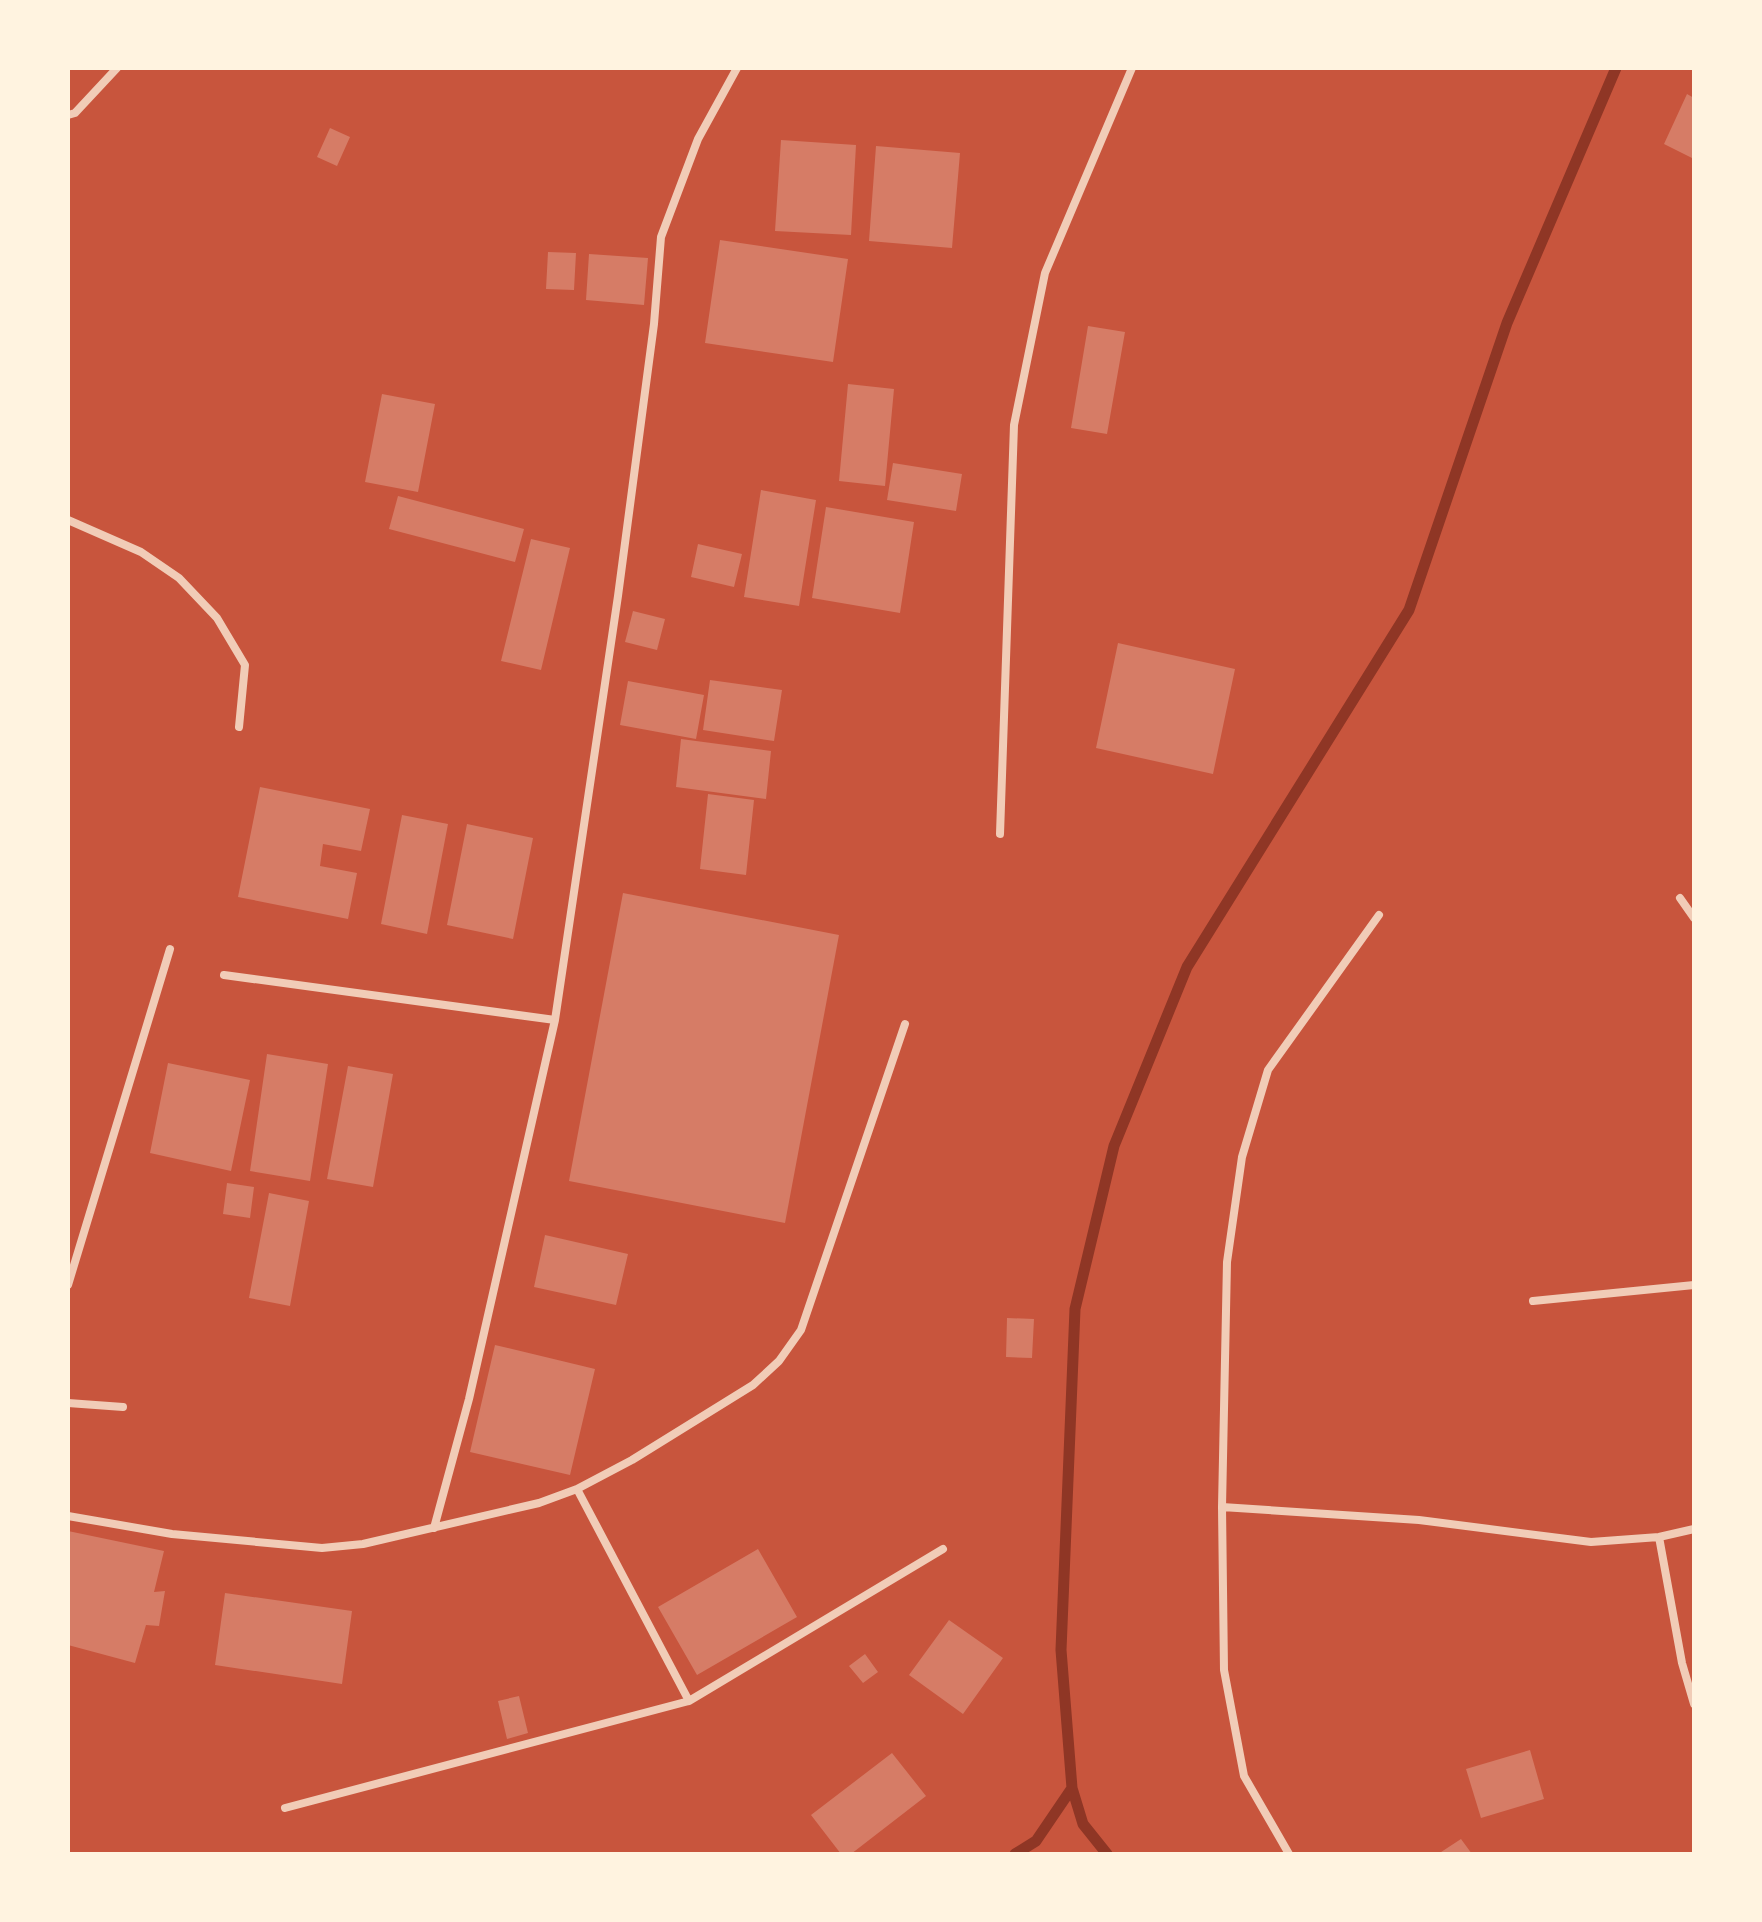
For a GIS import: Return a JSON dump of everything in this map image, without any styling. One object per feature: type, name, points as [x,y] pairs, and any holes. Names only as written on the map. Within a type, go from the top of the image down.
[{"type":"lane","points":[[68,114],[74,113],[116,68]]},
{"type":"lane","points":[[434,1528],[469,1399],[555,1020],[620,577],[654,324],[661,237],[698,139],[737,68]]},
{"type":"lane","points":[[1000,834],[1014,425],[1046,273],[1132,68]]},
{"type":"lane","points":[[68,520],[141,552],[179,578],[217,618],[246,664],[240,727]]},
{"type":"lane","points":[[1680,898],[1694,918]]},
{"type":"lane","points":[[1289,1854],[1244,1776],[1224,1670],[1222,1507],[1227,1262],[1242,1157],[1268,1070],[1379,915]]},
{"type":"lane","points":[[68,1285],[170,949]]},
{"type":"lane","points":[[224,975],[555,1020]]},
{"type":"lane","points":[[68,1516],[172,1534],[322,1548],[362,1544],[539,1504],[578,1489],[632,1460],[754,1386],[779,1361],[801,1330],[905,1024]]},
{"type":"lane","points":[[1533,1301],[1694,1285]]},
{"type":"lane","points":[[68,1403],[124,1407]]},
{"type":"lane","points":[[578,1489],[689,1701]]},
{"type":"lane","points":[[1222,1507],[1419,1520],[1591,1542],[1658,1537],[1694,1529]]},
{"type":"lane","points":[[1658,1537],[1682,1663],[1694,1704]]},
{"type":"lane","points":[[284,1808],[689,1701],[943,1549]]},
{"type":"building","points":[[1687,94],[1694,98],[1694,159],[1664,144]]},
{"type":"building","points":[[330,128],[350,137],[337,166],[317,157]]},
{"type":"building","points":[[781,140],[856,145],[851,235],[775,231]]},
{"type":"building","points":[[876,146],[960,153],[952,248],[869,241]]},
{"type":"building","points":[[720,240],[848,259],[833,362],[705,343]]},
{"type":"building","points":[[548,252],[576,253],[574,290],[546,289]]},
{"type":"building","points":[[589,254],[648,258],[644,305],[586,300]]},
{"type":"building","points":[[1088,326],[1125,332],[1107,434],[1071,428]]},
{"type":"building","points":[[848,384],[894,389],[885,486],[839,481]]},
{"type":"building","points":[[382,394],[435,404],[418,492],[365,482]]},
{"type":"building","points":[[893,463],[962,474],[956,511],[887,500]]},
{"type":"building","points":[[761,490],[816,500],[799,606],[744,597]]},
{"type":"building","points":[[398,496],[524,529],[515,562],[389,529]]},
{"type":"building","points":[[826,507],[914,522],[900,613],[812,598]]},
{"type":"building","points":[[531,539],[570,548],[541,670],[501,661]]},
{"type":"building","points":[[698,544],[742,554],[734,587],[691,577]]},
{"type":"building","points":[[633,611],[665,619],[657,650],[625,642]]},
{"type":"building","points":[[1118,643],[1235,669],[1213,774],[1096,748]]},
{"type":"building","points":[[710,680],[782,690],[774,741],[703,730]]},
{"type":"building","points":[[628,681],[704,695],[696,739],[620,725]]},
{"type":"building","points":[[681,739],[771,751],[766,799],[676,787]]},
{"type":"building","points":[[260,787],[370,809],[361,851],[323,844],[320,866],[357,873],[348,919],[238,897]]},
{"type":"building","points":[[708,794],[754,800],[746,875],[700,869]]},
{"type":"building","points":[[402,815],[448,824],[427,934],[381,924]]},
{"type":"building","points":[[467,824],[533,838],[513,939],[447,925]]},
{"type":"building","points":[[623,893],[839,935],[785,1223],[569,1181]]},
{"type":"building","points":[[267,1054],[328,1064],[310,1181],[250,1171]]},
{"type":"building","points":[[168,1063],[250,1080],[231,1171],[150,1153]]},
{"type":"building","points":[[348,1066],[393,1074],[373,1187],[327,1179]]},
{"type":"building","points":[[227,1183],[254,1187],[250,1218],[223,1214]]},
{"type":"building","points":[[269,1193],[309,1201],[290,1306],[249,1298]]},
{"type":"building","points":[[545,1235],[628,1254],[616,1305],[534,1287]]},
{"type":"building","points":[[1007,1318],[1034,1319],[1032,1358],[1006,1357]]},
{"type":"building","points":[[495,1345],[595,1369],[570,1475],[470,1452]]},
{"type":"building","points":[[68,1531],[164,1551],[154,1592],[165,1591],[159,1626],[146,1625],[135,1663],[68,1645]]},
{"type":"building","points":[[758,1549],[797,1617],[697,1675],[658,1607]]},
{"type":"building","points":[[225,1593],[352,1611],[342,1684],[215,1665]]},
{"type":"building","points":[[949,1620],[1003,1658],[963,1714],[909,1675]]},
{"type":"building","points":[[865,1654],[878,1672],[863,1683],[849,1666]]},
{"type":"building","points":[[519,1696],[528,1733],[507,1739],[498,1701]]},
{"type":"building","points":[[1530,1750],[1544,1799],[1481,1818],[1466,1769]]},
{"type":"building","points":[[892,1753],[926,1796],[851,1854],[841,1854],[811,1815]]},
{"type":"building","points":[[1461,1839],[1472,1854],[1438,1854]]},
{"type":"waterway","points":[[1015,1854],[1036,1841],[1072,1788],[1061,1650],[1075,1309],[1114,1146],[1187,967],[1409,610],[1507,323],[1616,68]]},
{"type":"waterway","points":[[1072,1788],[1083,1824],[1107,1854]]}]
